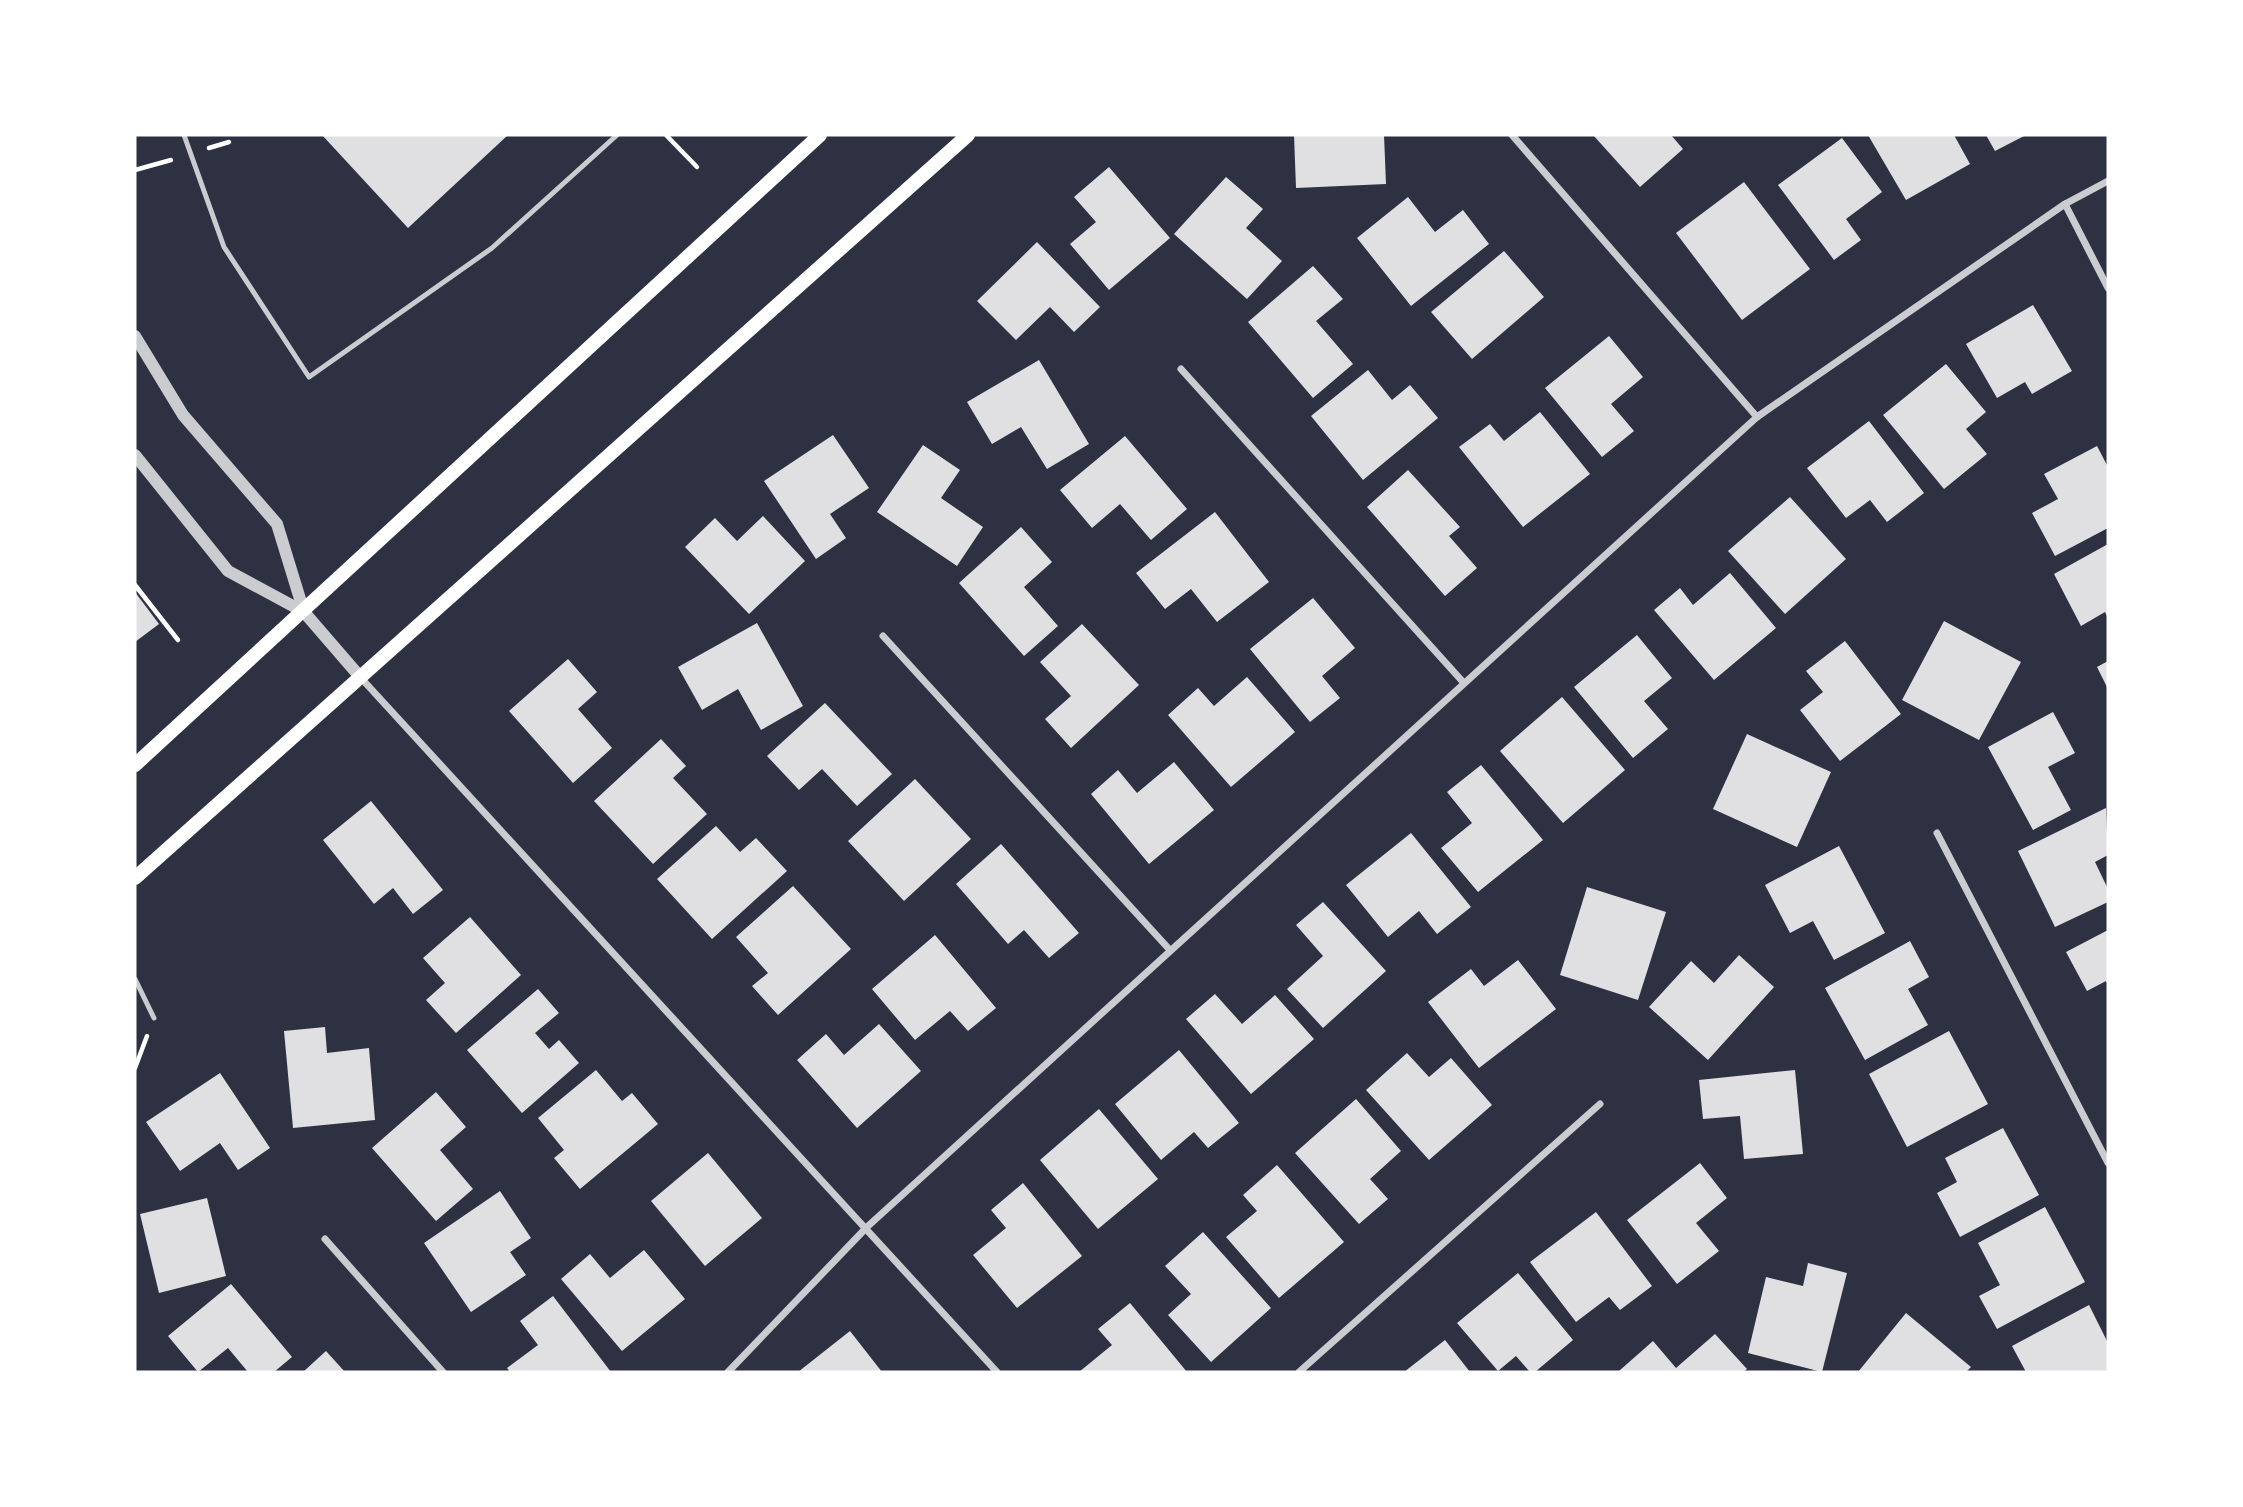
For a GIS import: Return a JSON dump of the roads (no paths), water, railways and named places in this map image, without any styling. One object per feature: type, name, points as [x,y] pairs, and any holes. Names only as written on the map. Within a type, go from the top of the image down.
[{"type":"main road","points":[[135,765],[820,135]]},
{"type":"main road","points":[[949,135],[950,150]]},
{"type":"main road","points":[[135,878],[968,135]]},
{"type":"street","points":[[1513,135],[1756,417]]},
{"type":"street","points":[[728,1372],[867,1227],[1756,417],[2065,204],[2108,181]]},
{"type":"street","points":[[2065,204],[2108,288]]},
{"type":"street","points":[[135,335],[183,415],[276,524],[304,612]]},
{"type":"street","points":[[1181,369],[1463,682]]},
{"type":"street","points":[[135,455],[228,571],[304,612],[361,678],[867,1227],[997,1372]]},
{"type":"street","points":[[883,636],[1169,949]]},
{"type":"street","points":[[1937,833],[2108,1163]]},
{"type":"street","points":[[1299,1372],[1600,1104]]},
{"type":"street","points":[[324,1239],[443,1372]]},
{"type":"lane","points":[[184,135],[223,247],[309,377],[492,248],[617,135]]},
{"type":"lane","points":[[135,979],[153,1018]]}]
